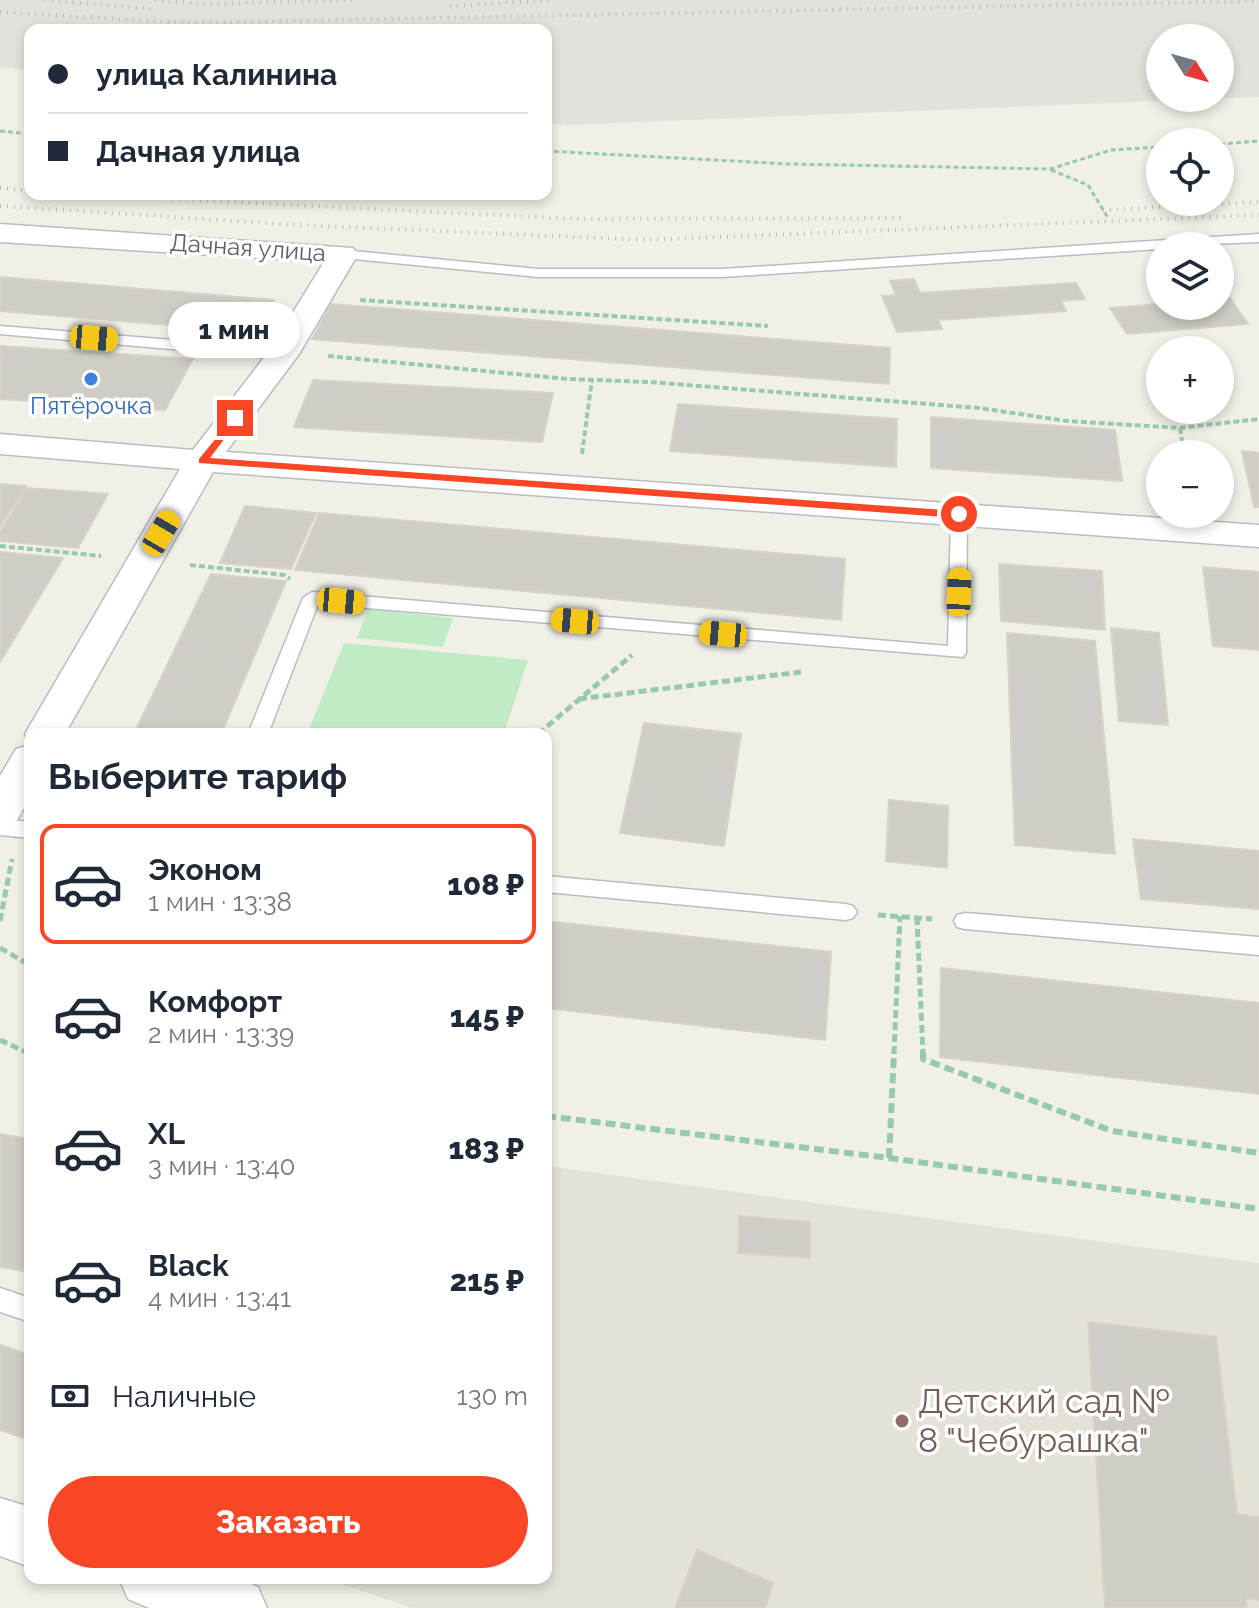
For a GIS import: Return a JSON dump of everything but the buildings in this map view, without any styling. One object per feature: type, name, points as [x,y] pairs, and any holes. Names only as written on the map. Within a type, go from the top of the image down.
[{"type":"street","name":"Дачная улица","points":[[0,233],[343,254],[283,354],[202,461],[48,728]]},
{"type":"street","points":[[0,444],[1259,536]]},
{"type":"street","points":[[12,825],[24,782]]},
{"type":"street","points":[[0,1527],[24,1535]]},
{"type":"street","points":[[167,1584],[237,1608]]},
{"type":"lane","points":[[343,254],[538,273],[722,273],[1259,238]]},
{"type":"lane","points":[[0,330],[283,354]]},
{"type":"lane","points":[[260,728],[312,598],[957,653],[959,514]]},
{"type":"lane","points":[[552,885],[846,912]]},
{"type":"lane","points":[[965,921],[1259,946]]},
{"type":"lane","points":[[0,1300],[24,1308]]},
{"type":"path","points":[[0,131],[24,133]]},
{"type":"path","points":[[1234,143],[1259,141]]},
{"type":"path","points":[[552,151],[789,164],[1050,169],[1111,150],[1146,148]]},
{"type":"path","points":[[1050,169],[1088,185],[1128,247]]},
{"type":"path","points":[[315,298],[768,326]]},
{"type":"path","points":[[283,354],[844,396],[979,408],[1067,421],[1180,428],[1259,419]]},
{"type":"path","points":[[577,488],[592,379]]},
{"type":"path","points":[[1180,428],[1182,440]]},
{"type":"path","points":[[0,546],[76,553]]},
{"type":"path","points":[[209,567],[284,575],[312,598]]},
{"type":"path","points":[[545,728],[664,629]]},
{"type":"path","points":[[579,699],[816,670]]},
{"type":"path","points":[[0,921],[12,825]]},
{"type":"path","points":[[846,912],[965,921]]},
{"type":"path","points":[[889,1158],[900,916]]},
{"type":"path","points":[[917,917],[923,1059],[1112,1131],[1259,1153]]},
{"type":"path","points":[[0,948],[24,962]]},
{"type":"path","points":[[0,1040],[24,1051]]},
{"type":"path","points":[[552,1117],[889,1158],[1259,1209]]},
{"type":"shaded area","points":[[0,0],[1259,0],[1259,97],[1234,98],[1234,24],[1146,24],[1146,102],[567,125],[552,124],[552,24],[24,24],[24,69],[0,67]]},
{"type":"shaded area","name":"Детский сад № 8 \"Чебурашка\"","points":[[552,1167],[1259,1263],[1259,1608],[413,1608],[341,1584],[552,1584]]},
{"type":"green space","points":[[368,609],[453,618],[443,647],[357,638]]},
{"type":"green space","points":[[344,643],[528,660],[506,728],[309,728]]},
{"type":"railway","points":[[45,0],[153,9]]},
{"type":"railway","points":[[155,0],[201,4],[355,0]]},
{"type":"railway","points":[[450,6],[553,0]]},
{"type":"railway","points":[[0,12],[189,23],[1259,1]]},
{"type":"railway","points":[[0,188],[24,190]]},
{"type":"railway","points":[[189,200],[577,219],[903,218]]},
{"type":"railway","points":[[1103,210],[1259,202]]},
{"type":"railway","points":[[0,206],[297,225],[647,240],[1259,215]]},
{"type":"place","name":"Пятёрочка","points":[[91,379]]},
{"type":"place","name":"Детский сад № 8 \"Чебурашка\"","points":[[902,1421]]},
{"type":"route","points":[[235,418],[202,461],[959,514]]}]
